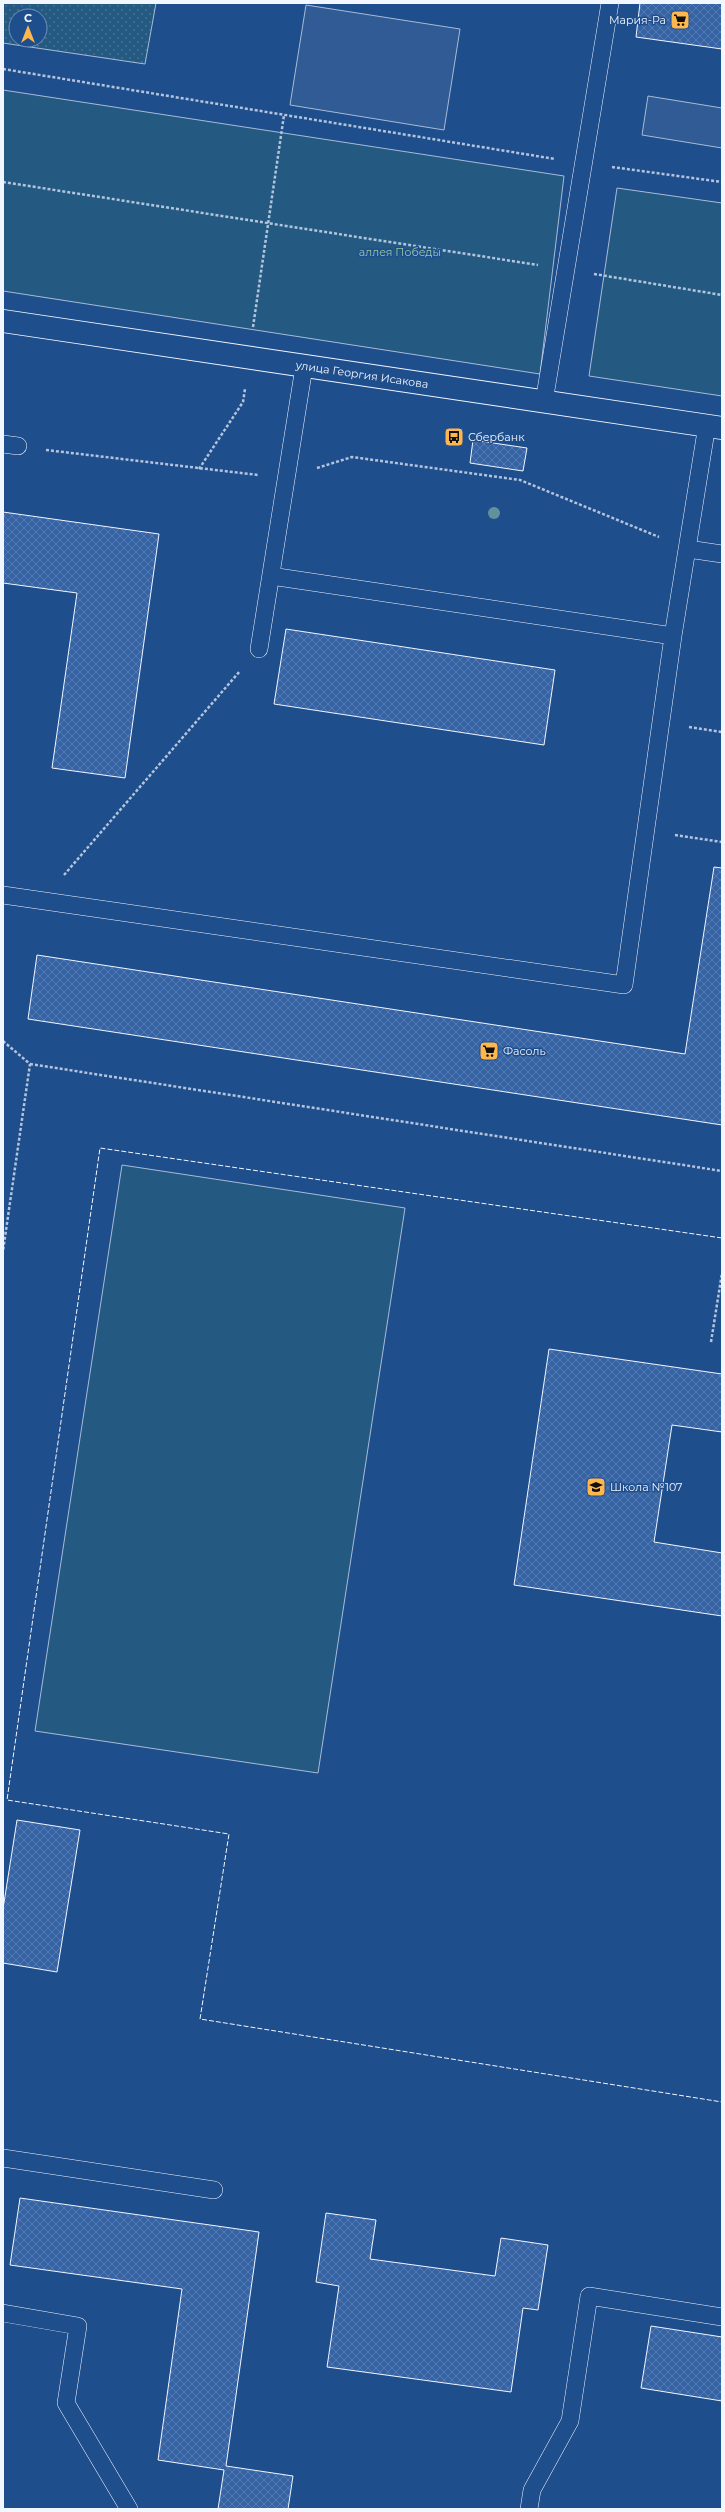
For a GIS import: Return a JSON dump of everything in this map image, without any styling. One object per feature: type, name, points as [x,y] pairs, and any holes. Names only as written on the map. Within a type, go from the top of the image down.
[{"type":"street","name":"улица Георгия Исакова","points":[[3,321],[249,359],[715,426]]},
{"type":"lane","points":[[544,402],[610,3]]},
{"type":"lane","points":[[259,649],[304,367]]},
{"type":"lane","points":[[3,894],[624,985],[673,636],[688,549],[715,426]]},
{"type":"lane","points":[[688,549],[722,554]]},
{"type":"lane","points":[[271,576],[673,636]]},
{"type":"lane","points":[[3,2158],[214,2190]]},
{"type":"lane","points":[[529,2509],[532,2490],[570,2421],[589,2296],[722,2317]]},
{"type":"lane","points":[[3,2312],[78,2326],[66,2402],[129,2509]]},
{"type":"path","points":[[3,69],[583,163],[722,182]]},
{"type":"path","points":[[199,469],[243,402],[284,115]]},
{"type":"path","points":[[3,182],[268,225],[566,269],[722,295]]},
{"type":"path","points":[[11,445],[199,469],[287,478],[352,456],[520,480],[688,549]]},
{"type":"path","points":[[43,900],[259,649]]},
{"type":"path","points":[[646,830],[722,842]]},
{"type":"path","points":[[3,1041],[30,1064],[722,1171]]},
{"type":"path","points":[[3,1251],[30,1064]]},
{"type":"path","points":[[711,1342],[722,1273]]},
{"type":"green space","points":[[3,3],[156,3],[145,64],[37,48],[48,48],[48,8],[8,8],[8,44],[3,43]]},
{"type":"green space","name":"аллея Победы","points":[[3,90],[564,176],[540,374],[3,291]]},
{"type":"green space","points":[[617,188],[722,203],[722,396],[589,376]]},
{"type":"green space","points":[[122,1165],[405,1208],[318,1773],[35,1731]]},
{"type":"shaded area","points":[[306,5],[460,29],[444,130],[290,105]]},
{"type":"shaded area","points":[[648,96],[722,108],[722,148],[642,135]]},
{"type":"building","name":"Мария-Ра","points":[[640,3],[722,3],[722,49],[636,37]]},
{"type":"building","points":[[473,440],[527,448],[523,471],[470,463]]},
{"type":"building","points":[[3,512],[159,534],[125,778],[52,768],[77,593],[3,583]]},
{"type":"building","points":[[286,629],[555,670],[544,745],[274,704]]},
{"type":"building","points":[[714,867],[722,868],[722,1125],[28,1019],[37,955],[685,1054]]},
{"type":"building","name":"Школа №107","points":[[549,1349],[722,1374],[722,1432],[672,1425],[654,1542],[722,1553],[722,1616],[514,1585]]},
{"type":"building","points":[[17,1820],[80,1830],[57,1972],[3,1963],[3,1909]]},
{"type":"building","points":[[20,2198],[259,2232],[226,2466],[293,2476],[288,2509],[218,2509],[224,2470],[158,2460],[182,2289],[10,2265]]},
{"type":"building","points":[[326,2213],[376,2220],[370,2259],[495,2276],[501,2238],[548,2245],[538,2310],[523,2308],[511,2392],[327,2367],[339,2286],[316,2282]]},
{"type":"building","points":[[651,2326],[722,2337],[722,2401],[641,2388]]},
{"type":"fence","points":[[722,1238],[100,1148],[7,1800],[229,1834],[200,2019],[722,2102]]},
{"type":"place","name":"Мария-Ра","points":[[680,20]]},
{"type":"place","name":"Сбербанк","points":[[454,437]]},
{"type":"place","name":"Фасоль","points":[[489,1051]]},
{"type":"place","name":"Школа №107","points":[[596,1487]]}]
